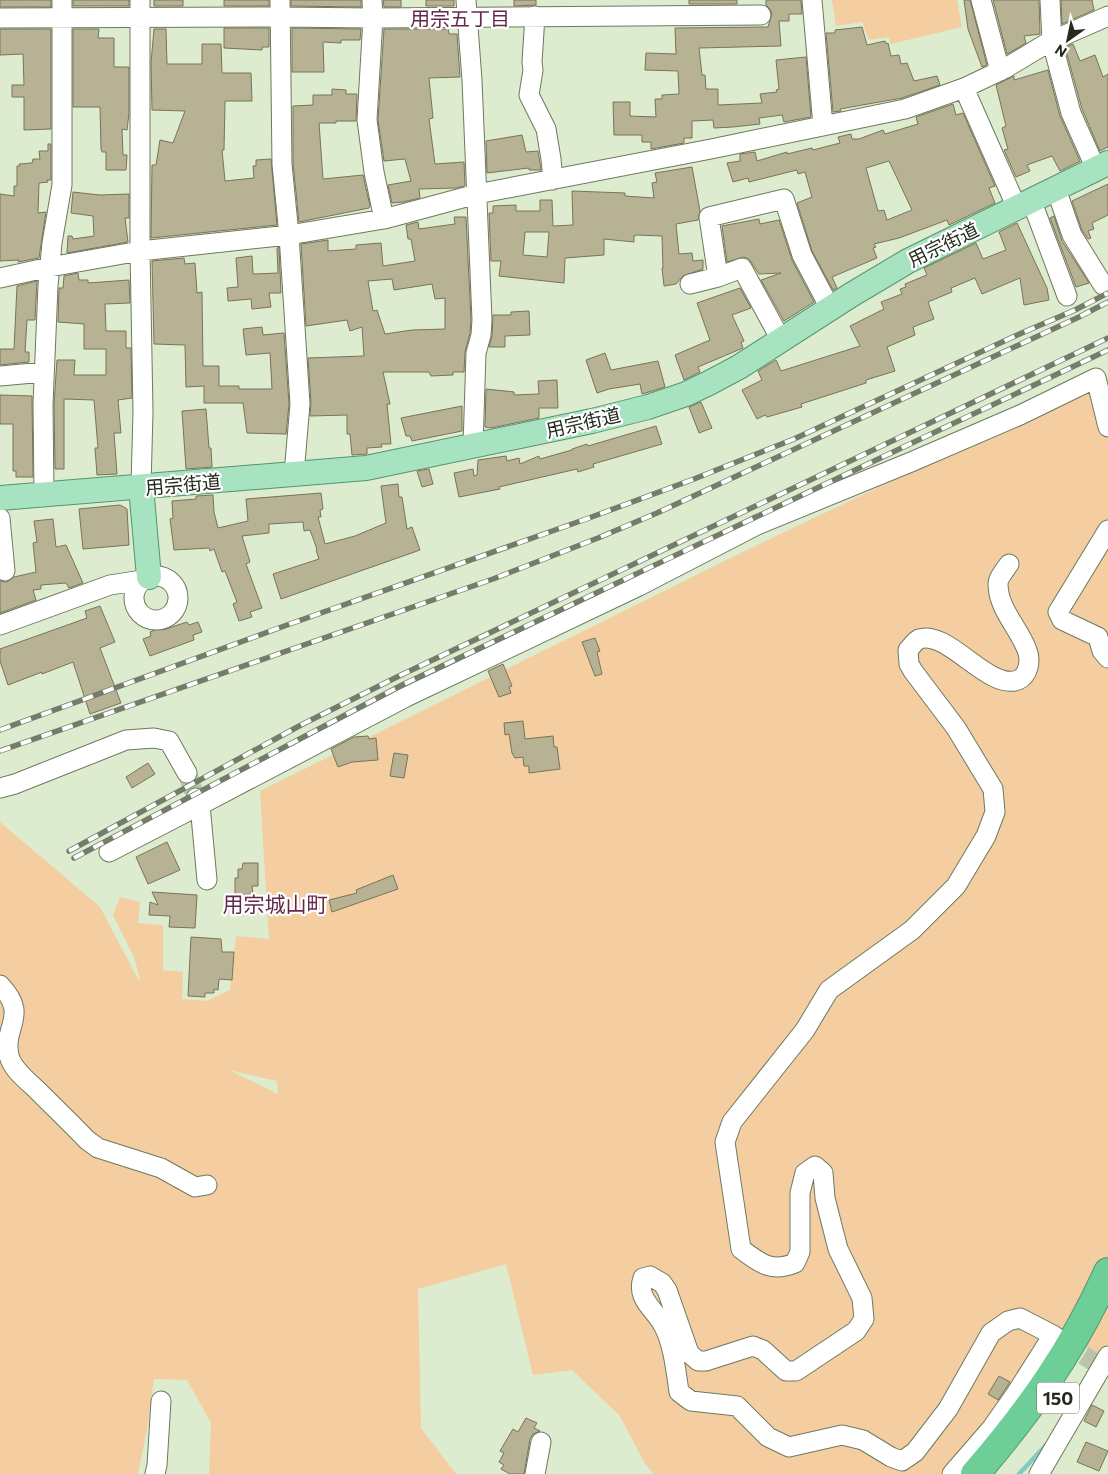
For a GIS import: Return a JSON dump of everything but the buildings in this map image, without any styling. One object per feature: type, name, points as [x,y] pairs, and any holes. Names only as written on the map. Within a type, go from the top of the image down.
[{"type":"highway","name":"150","points":[[975,1474],[1005,1439],[1054,1371],[1077,1335],[1108,1272]]},
{"type":"highway","name":"150","points":[[999,1474],[1068,1385],[1091,1349],[1108,1316]]},
{"type":"main road","name":"用宗街道","points":[[0,498],[44,496],[366,468],[592,422],[672,399],[709,383],[739,367],[830,308],[908,261],[1102,166]]},
{"type":"main road","points":[[141,487],[146,578]]},
{"type":"street","points":[[812,0],[823,126]]},
{"type":"street","points":[[981,0],[1000,71]]},
{"type":"street","points":[[1050,0],[1052,42],[1071,113],[1102,166]]},
{"type":"street","points":[[0,18],[62,8],[466,9],[535,16],[561,8],[671,8],[761,15]]},
{"type":"street","points":[[44,496],[43,404],[50,267],[62,185],[62,8]]},
{"type":"street","points":[[280,8],[282,164],[289,235],[300,404],[294,474]]},
{"type":"street","points":[[140,9],[140,252],[143,411],[141,487]]},
{"type":"street","points":[[373,9],[367,120],[374,172],[384,219]]},
{"type":"street","points":[[466,9],[472,80],[482,320],[481,335],[476,353],[473,446]]},
{"type":"street","points":[[535,16],[533,70],[529,95],[546,129],[553,180]]},
{"type":"street","points":[[0,278],[50,267],[140,252],[289,235],[384,219],[477,194],[905,109],[964,88],[1000,71],[1049,42],[1108,16]]},
{"type":"street","points":[[964,88],[986,140],[1025,205],[1067,296]]},
{"type":"street","points":[[1056,190],[1072,235],[1103,285]]},
{"type":"street","points":[[718,277],[709,216],[784,199],[802,255],[830,308]]},
{"type":"street","points":[[690,284],[718,277],[742,268],[781,340]]},
{"type":"street","points":[[0,376],[44,372]]},
{"type":"street","points":[[108,852],[198,802],[406,697],[639,586],[756,525],[1020,415],[1096,378],[1108,427]]},
{"type":"street","points":[[0,518],[5,571]]},
{"type":"street","points":[[1108,530],[1058,612],[1062,620],[1098,637],[1102,651],[1108,658]]},
{"type":"street","points":[[952,1474],[992,1429],[1057,1337],[1020,1318],[1008,1322],[991,1334],[948,1410],[915,1452],[902,1461],[891,1458],[863,1440],[842,1435],[789,1447],[768,1437],[737,1406],[691,1401],[679,1392],[675,1359],[663,1324],[644,1299],[640,1286],[643,1278],[650,1276],[667,1290],[689,1353],[698,1362],[753,1346],[763,1350],[786,1371],[796,1371],[856,1331],[864,1319],[862,1298],[838,1249],[825,1198],[823,1173],[815,1166],[805,1172],[800,1193],[800,1252],[795,1264],[782,1268],[759,1263],[742,1249],[725,1142],[732,1122],[805,1030],[829,990],[912,930],[956,886],[986,836],[995,812],[993,789],[956,728],[913,671],[909,664],[908,650],[917,640],[929,638],[942,643],[999,680],[1017,680],[1023,676],[1030,665],[1028,650],[1004,609],[999,596],[998,582],[1009,564]]},
{"type":"street","points":[[0,625],[110,586],[146,578]]},
{"type":"street","points":[[0,788],[126,740],[162,738],[169,741],[187,773]]},
{"type":"street","points":[[198,802],[207,880]]},
{"type":"street","points":[[0,985],[7,992],[14,1011],[14,1019],[8,1031],[6,1047],[11,1062],[22,1076],[87,1140],[98,1148],[161,1168],[195,1187],[207,1185]]},
{"type":"street","points":[[1039,1474],[1108,1356]]},
{"type":"street","points":[[155,1474],[161,1401]]},
{"type":"street","points":[[535,1474],[541,1442]]},
{"type":"shaded area","points":[[832,0],[957,0],[962,27],[891,44],[889,37],[869,40],[862,22],[836,26]]},
{"type":"shaded area","points":[[1108,378],[1108,1283],[950,1474],[654,1474],[645,1464],[620,1416],[572,1370],[533,1375],[506,1264],[418,1289],[421,1428],[456,1474],[209,1474],[211,1423],[187,1380],[154,1379],[138,1474],[0,1474],[0,822],[100,907],[139,981],[134,957],[113,915],[120,897],[140,902],[138,923],[163,925],[163,970],[183,972],[182,999],[206,1001],[230,990],[236,936],[269,939],[260,791],[749,549]],"holes":[[[229,1070],[277,1081],[278,1094]]]},
{"type":"shaded area","points":[[1108,1289],[1108,1377],[1077,1335]]},
{"type":"waterway","points":[[1019,1474],[1046,1445]]},
{"type":"tunnel","points":[[187,773],[196,798]]},
{"type":"tunnel","points":[[1060,1340],[1102,1367]]},
{"type":"railway","points":[[0,730],[694,479],[794,439],[1075,310],[1108,293]]},
{"type":"railway","points":[[0,751],[493,579],[598,538],[657,513],[1108,302]]},
{"type":"railway","points":[[69,851],[301,725],[399,676],[1108,338]]},
{"type":"railway","points":[[74,858],[402,685],[1108,350]]},
{"type":"district","name":"用宗五丁目","points":[[460,18]]},
{"type":"district","name":"用宗城山町","points":[[275,903]]}]
